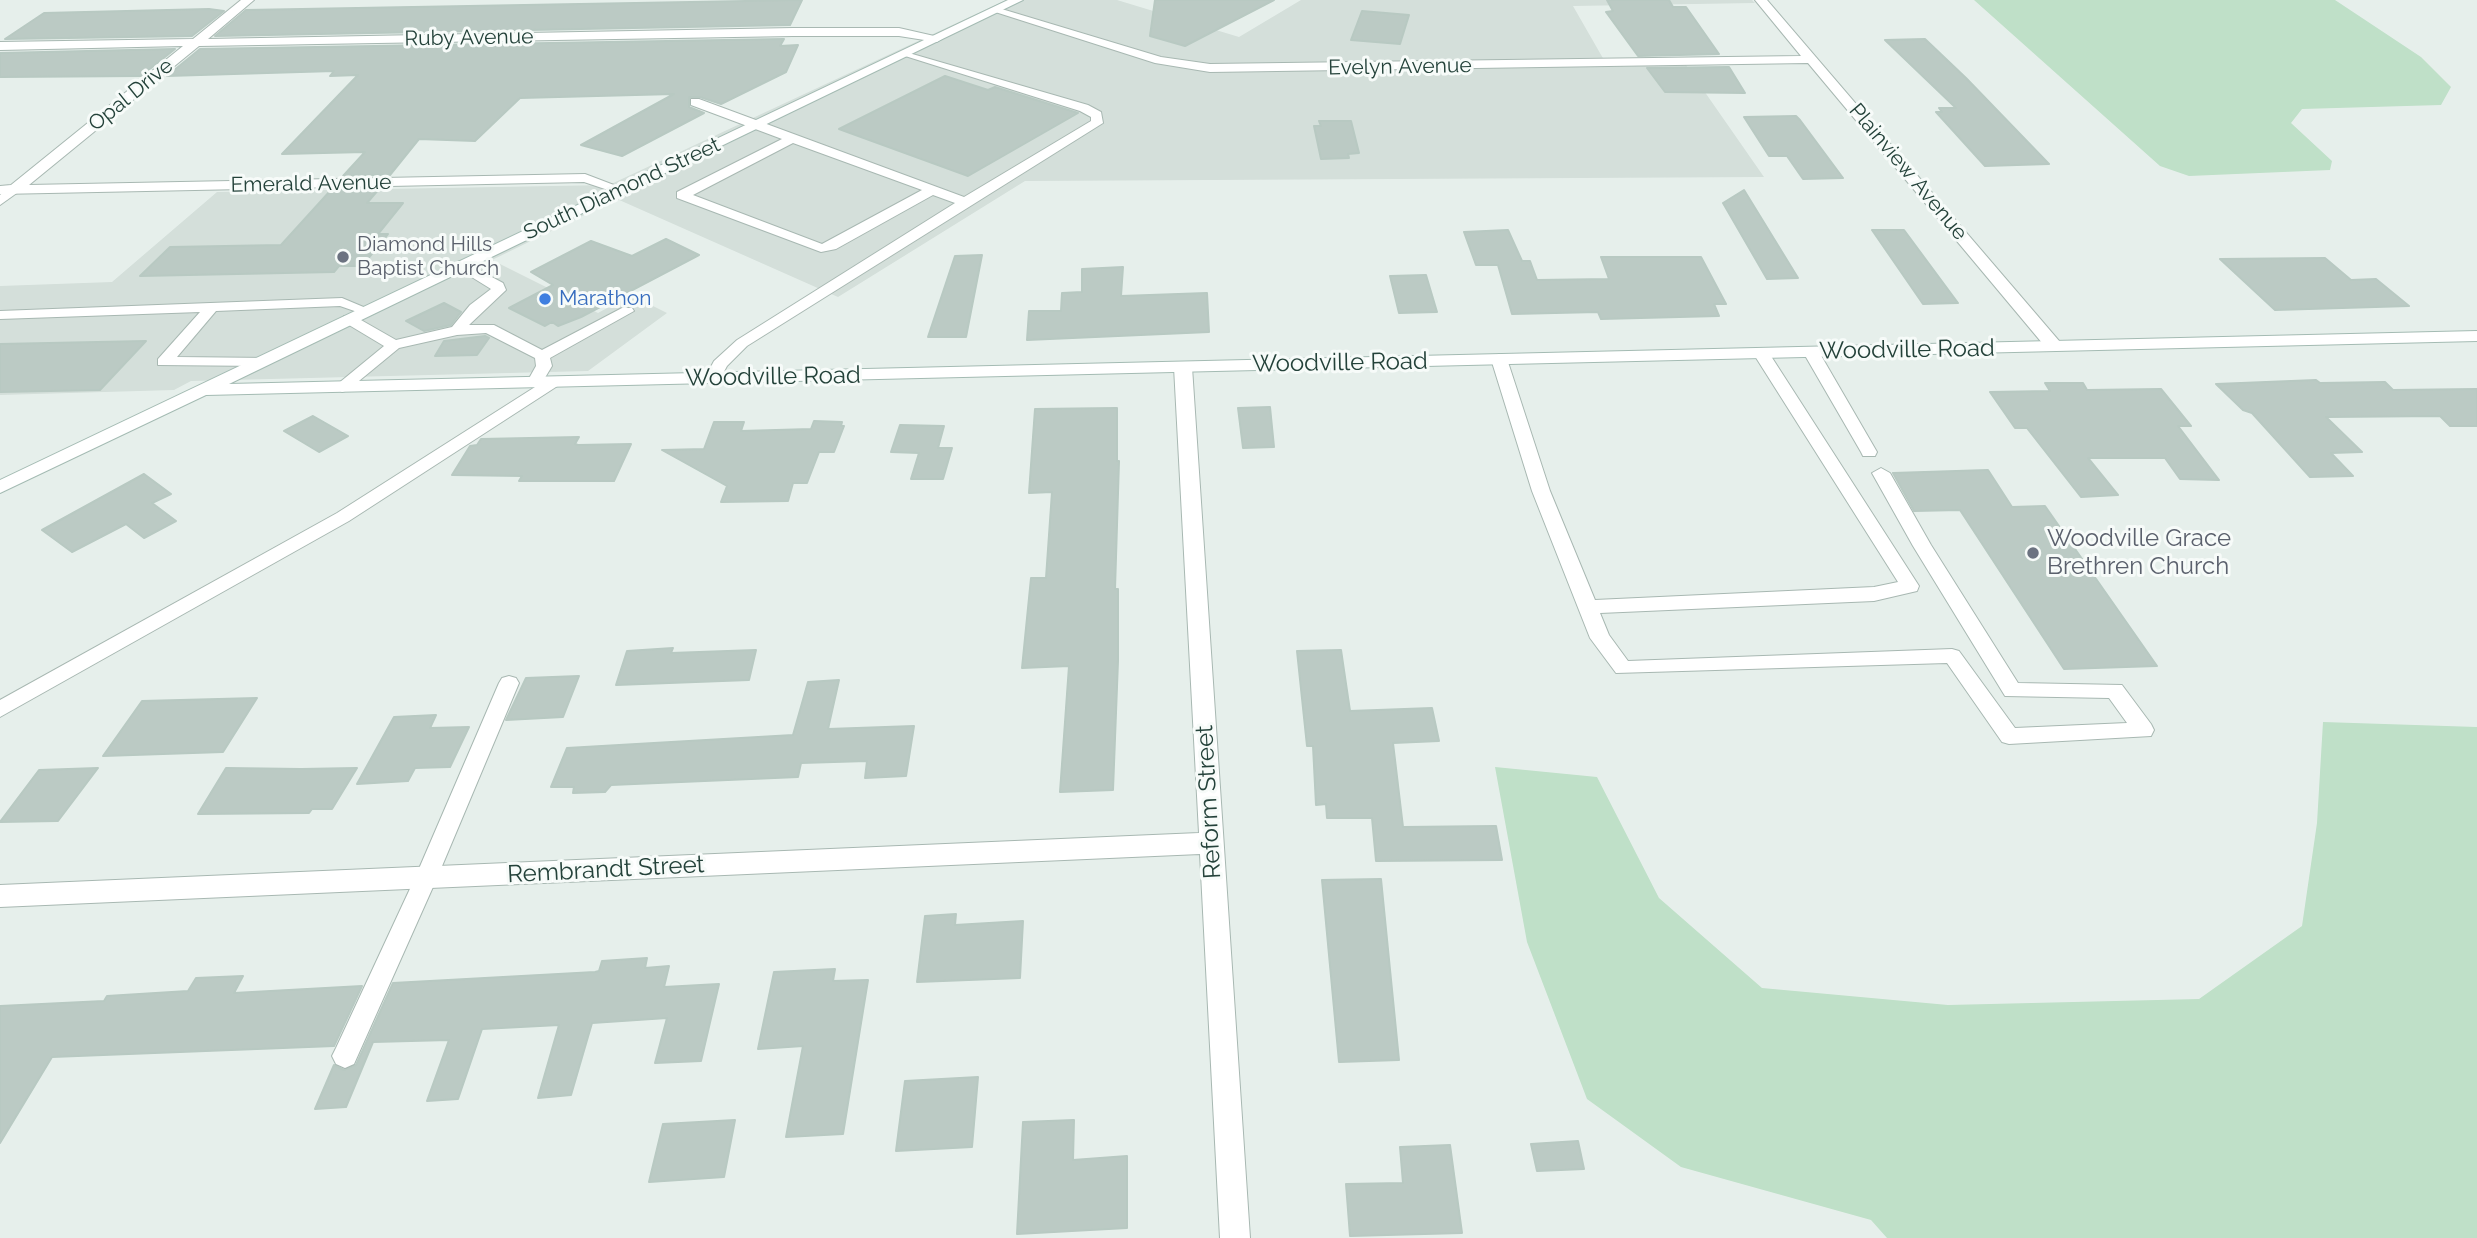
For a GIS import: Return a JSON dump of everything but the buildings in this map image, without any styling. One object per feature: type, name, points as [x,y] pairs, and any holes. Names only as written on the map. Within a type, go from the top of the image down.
[{"type":"street","name":"Opal Drive","points":[[7,190],[248,0]]},
{"type":"street","name":"South Diamond Street","points":[[0,487],[1017,0]]},
{"type":"street","name":"Plainview Avenue","points":[[1761,0],[2054,346]]},
{"type":"street","name":"Evelyn Avenue","points":[[995,10],[1159,60],[1210,68],[1295,69],[1813,59]]},
{"type":"street","name":"Ruby Avenue","points":[[0,46],[793,32],[899,32],[937,38]]},
{"type":"street","name":"Emerald Avenue","points":[[7,190],[585,178],[620,190]]},
{"type":"street","name":"Woodville Road","points":[[203,390],[2477,336]]},
{"type":"street","name":"Reform Street","points":[[1183,367],[1235,1238]]},
{"type":"street","name":"Rembrandt Street","points":[[0,896],[1212,844]]},
{"type":"lane","points":[[713,378],[720,364],[742,343],[965,202],[1097,123],[1097,115],[1084,107],[906,53]]},
{"type":"lane","points":[[695,102],[965,202]]},
{"type":"lane","points":[[793,138],[682,195],[821,248],[831,246],[932,190]]},
{"type":"lane","points":[[0,201],[7,190]]},
{"type":"lane","points":[[457,330],[475,308],[499,290],[498,286],[462,265]]},
{"type":"lane","points":[[0,315],[342,302],[366,311]]},
{"type":"lane","points":[[213,306],[164,362],[263,361]]},
{"type":"lane","points":[[542,356],[627,310]]},
{"type":"lane","points":[[349,319],[394,345]]},
{"type":"lane","points":[[342,387],[394,345],[457,330],[489,328],[542,356]]},
{"type":"lane","points":[[1811,352],[1869,452]]},
{"type":"lane","points":[[1588,607],[1874,594],[1910,586],[1761,353]]},
{"type":"lane","points":[[0,709],[343,517],[544,382],[542,356]]},
{"type":"lane","points":[[1499,359],[1541,491],[1600,638],[1623,668],[1952,656],[2009,736],[2144,730],[2115,690],[2012,691],[1922,546],[1881,473]]},
{"type":"lane","points":[[345,1056],[426,878],[509,683]]},
{"type":"shaded area","points":[[1006,0],[1117,0],[1239,37],[1301,0],[1752,0],[1755,3],[1573,6],[1608,67],[1686,65],[1764,177],[1025,181],[838,297],[617,199],[492,260],[598,313],[631,295],[667,313],[588,371],[191,381],[174,390],[0,395],[0,286],[112,282],[217,192],[609,185]]},
{"type":"green space","points":[[1974,0],[2335,0],[2421,57],[2451,87],[2441,105],[2302,109],[2291,123],[2332,161],[2330,170],[2189,176],[2160,166]]},
{"type":"green space","points":[[2323,722],[2477,727],[2477,1238],[1887,1238],[1871,1220],[1681,1167],[1587,1099],[1527,942],[1495,767],[1597,777],[1659,898],[1762,988],[1948,1005],[2199,999],[2302,926],[2317,823]]},
{"type":"place","name":"Diamond Hills Baptist Church","points":[[343,257]]},
{"type":"place","name":"Marathon","points":[[545,299]]},
{"type":"place","name":"Woodville Grace Brethren Church","points":[[2033,553]]}]
